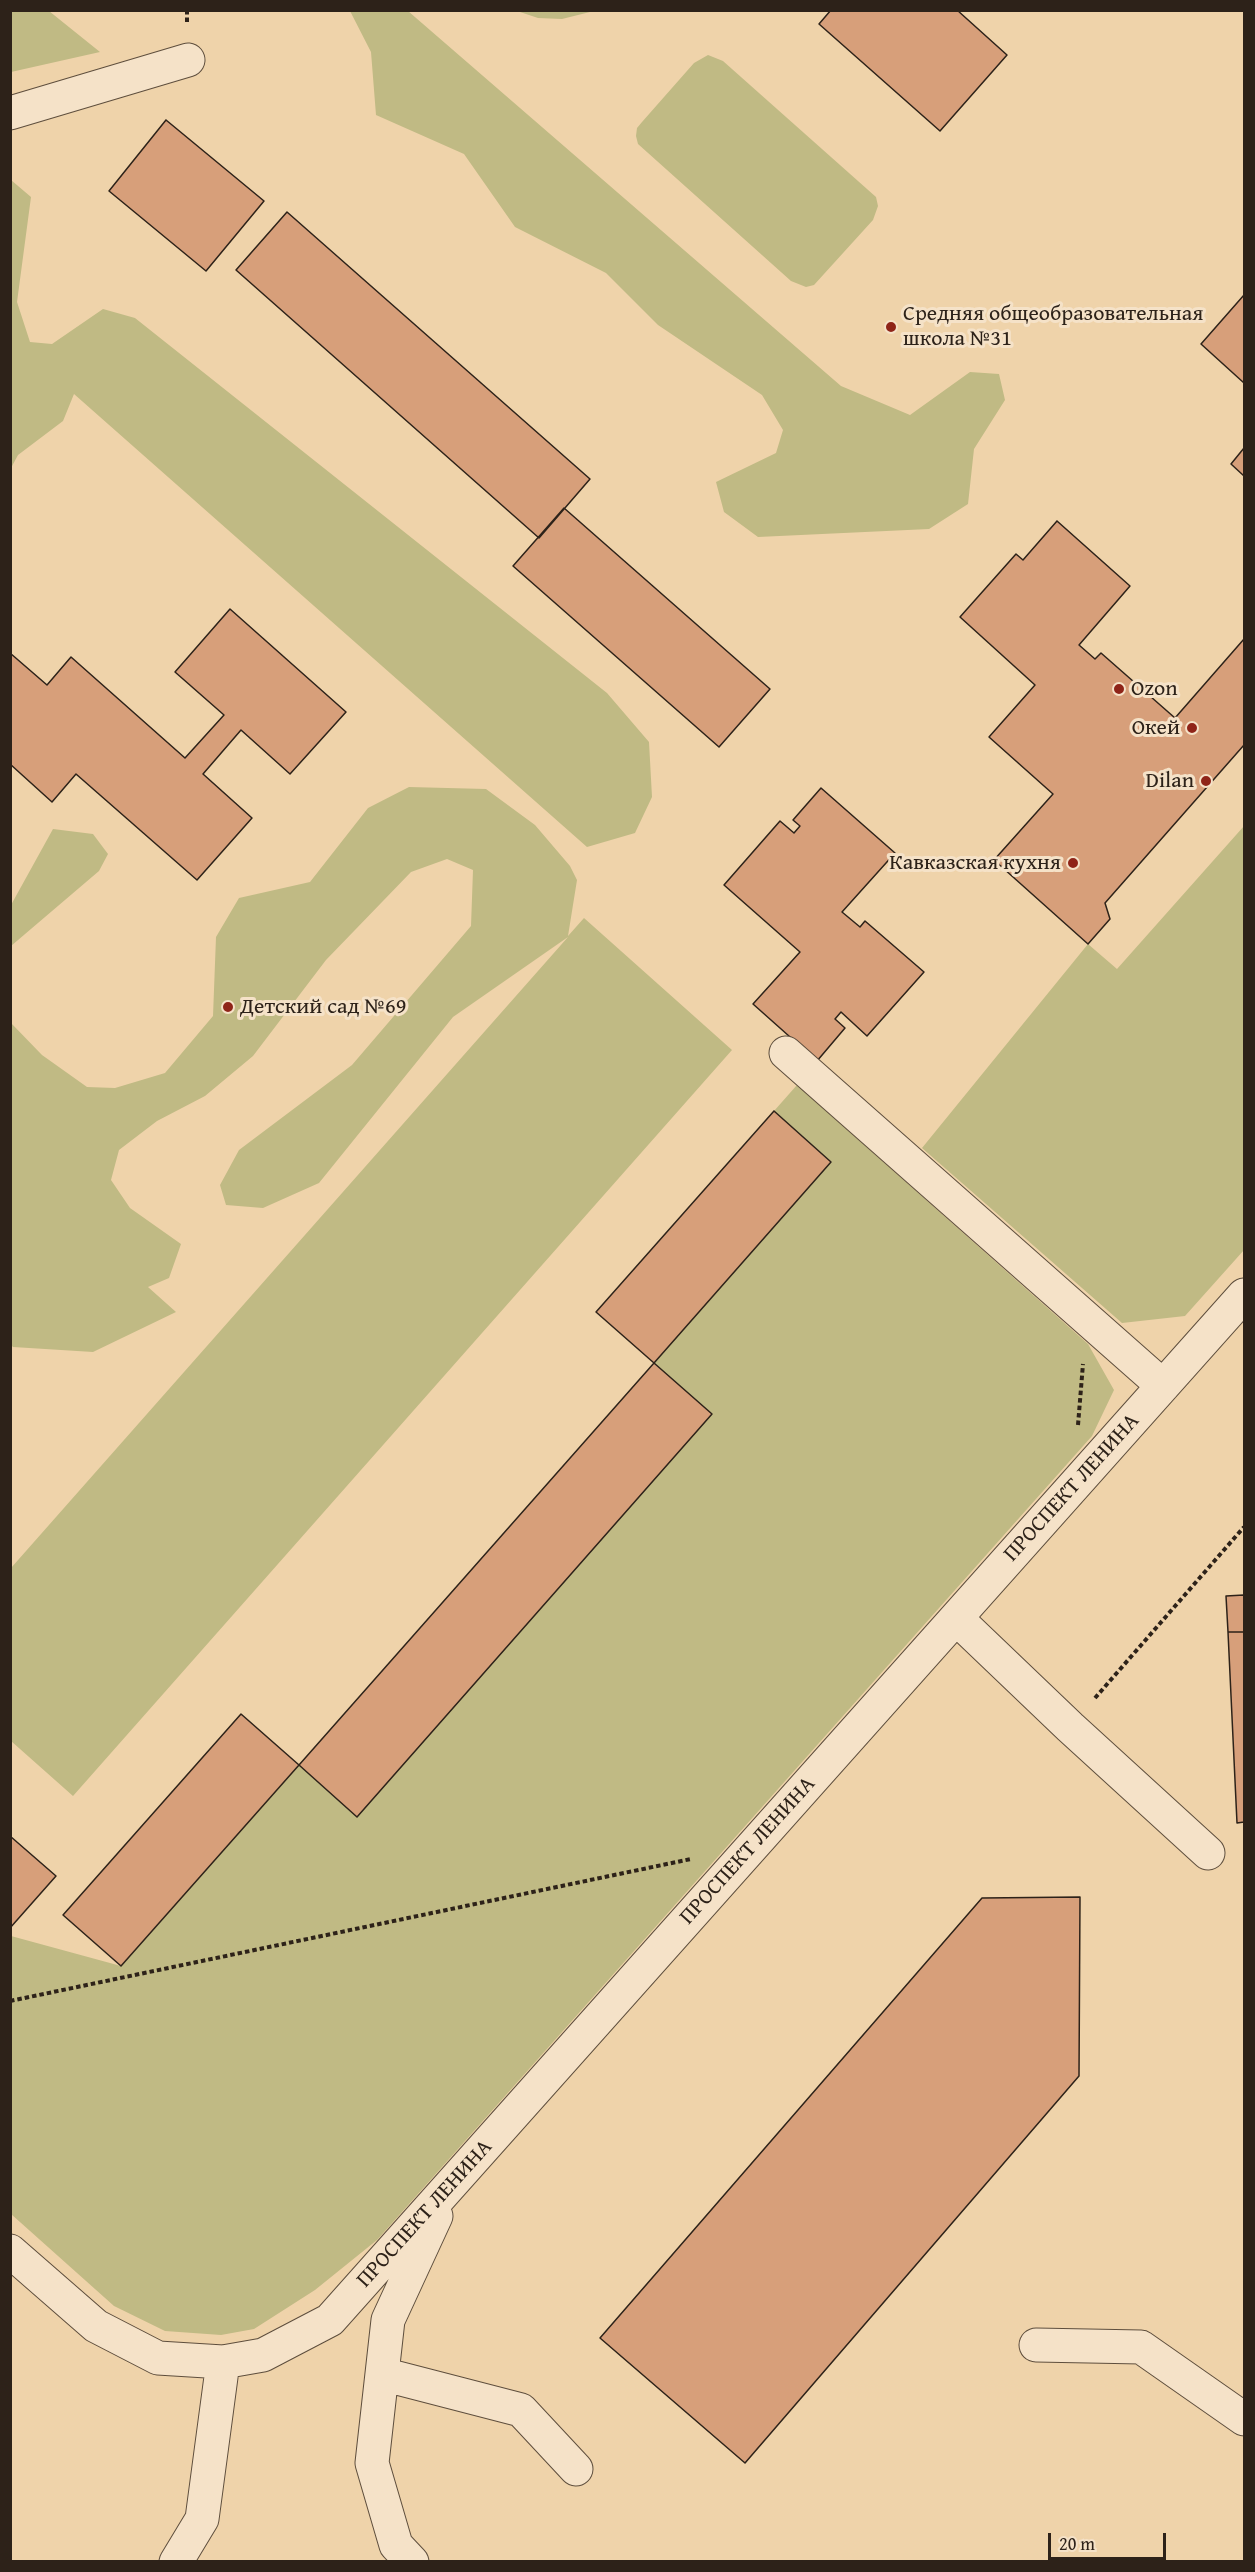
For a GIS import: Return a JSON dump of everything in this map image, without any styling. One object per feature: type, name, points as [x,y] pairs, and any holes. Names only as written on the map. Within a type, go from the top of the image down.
[{"type":"street","points":[[10,112],[188,60]]},
{"type":"street","points":[[786,1053],[1163,1386]]},
{"type":"street","name":"ПРОСПЕКТ ЛЕНИНА","points":[[10,2251],[96,2326],[158,2358],[223,2362],[263,2355],[330,2320],[1245,1295]]},
{"type":"street","points":[[956,1618],[1070,1727],[1208,1853]]},
{"type":"street","points":[[412,2562],[396,2545],[372,2463],[388,2320],[449,2187]]},
{"type":"street","points":[[1036,2345],[1141,2347],[1245,2419]]},
{"type":"street","points":[[176,2562],[202,2519],[223,2362]]},
{"type":"street","points":[[382,2374],[521,2410],[576,2469]]},
{"type":"path","points":[[1078,1437],[1086,1318]]},
{"type":"path","points":[[1070,1727],[1245,1527]]},
{"type":"path","points":[[10,2001],[703,1857]]},
{"type":"shaded area","points":[[10,11],[49,11],[100,52],[11,72]]},
{"type":"shaded area","points":[[350,11],[408,11],[841,386],[910,415],[970,372],[999,374],[1005,400],[974,449],[968,504],[929,529],[758,537],[724,512],[716,482],[776,453],[783,430],[762,395],[658,325],[606,273],[515,227],[464,154],[376,115],[371,52]]},
{"type":"shaded area","points":[[517,11],[594,11],[562,19],[538,18]]},
{"type":"shaded area","points":[[708,55],[723,61],[876,197],[878,206],[873,220],[814,285],[806,287],[791,281],[638,144],[637,128],[694,63]]},
{"type":"shaded area","points":[[11,180],[31,197],[17,302],[30,342],[52,344],[103,309],[135,318],[607,693],[649,742],[652,797],[635,833],[587,847],[74,394],[63,421],[18,455],[11,468]]},
{"type":"shaded area","points":[[409,787],[486,789],[535,825],[570,866],[577,880],[568,936],[584,918],[732,1050],[73,1796],[11,1741],[11,1568],[568,937],[453,1017],[319,1183],[263,1208],[226,1205],[220,1185],[239,1150],[352,1065],[471,926],[473,870],[447,859],[411,872],[326,960],[253,1056],[205,1096],[157,1121],[119,1150],[111,1180],[130,1208],[181,1244],[169,1278],[148,1287],[176,1312],[93,1352],[13,1347],[11,1345],[11,1023],[42,1055],[87,1087],[115,1088],[165,1073],[213,1016],[216,937],[239,898],[310,882],[368,808]]},
{"type":"shaded area","points":[[1244,826],[1244,1250],[1185,1316],[1122,1323],[922,1148],[1088,944],[1117,969]]},
{"type":"shaded area","points":[[53,829],[93,834],[108,854],[99,871],[11,946],[11,905]]},
{"type":"shaded area","points":[[797,1085],[1088,1344],[1114,1390],[1092,1436],[377,2240],[315,2290],[254,2329],[221,2335],[165,2331],[114,2306],[11,2214],[11,1936],[121,1966],[299,1765],[356,1816],[654,1363],[831,1162],[774,1111]]},
{"type":"building","points":[[831,10],[957,10],[1007,55],[940,131],[819,24]]},
{"type":"building","points":[[166,120],[264,201],[206,271],[109,191]]},
{"type":"building","points":[[287,212],[590,479],[539,538],[236,270]]},
{"type":"building","points":[[1244,295],[1244,383],[1201,344]]},
{"type":"building","points":[[1244,448],[1244,476],[1231,464]]},
{"type":"building","points":[[564,508],[770,689],[719,747],[513,566]]},
{"type":"building","points":[[1057,521],[1130,586],[1079,645],[1095,659],[1101,653],[1175,718],[1244,639],[1244,745],[1105,903],[1110,919],[1088,944],[994,860],[1053,794],[989,737],[1035,685],[960,617],[1016,554],[1023,560]]},
{"type":"building","points":[[230,609],[346,712],[290,774],[241,730],[203,774],[252,818],[197,880],[76,774],[52,802],[10,764],[10,653],[47,685],[71,657],[185,758],[224,715],[175,672]]},
{"type":"building","points":[[821,788],[895,853],[842,912],[860,927],[865,921],[924,972],[867,1036],[841,1012],[835,1019],[845,1028],[817,1061],[753,1004],[800,952],[724,885],[780,821],[794,833],[800,826],[793,820]]},
{"type":"building","points":[[774,1111],[831,1162],[654,1363],[596,1312]]},
{"type":"building","points":[[654,1363],[712,1414],[357,1817],[299,1765]]},
{"type":"building","points":[[1244,1595],[1244,1632],[1228,1632],[1226,1596]]},
{"type":"building","points":[[1228,1632],[1244,1632],[1244,1822],[1237,1823]]},
{"type":"building","points":[[241,1714],[299,1765],[121,1966],[63,1915]]},
{"type":"building","points":[[10,1836],[56,1876],[10,1928]]},
{"type":"building","points":[[1080,1897],[1079,2076],[745,2463],[600,2338],[982,1898]]},
{"type":"place","name":"Средняя общеобразовательная школа №31","points":[[891,327]]},
{"type":"place","name":"Ozon","points":[[1119,689]]},
{"type":"place","name":"Окей","points":[[1192,728]]},
{"type":"place","name":"Dilan","points":[[1206,781]]},
{"type":"place","name":"Кавказская кухня","points":[[1073,863]]},
{"type":"place","name":"Детский сад №69","points":[[228,1007]]}]
